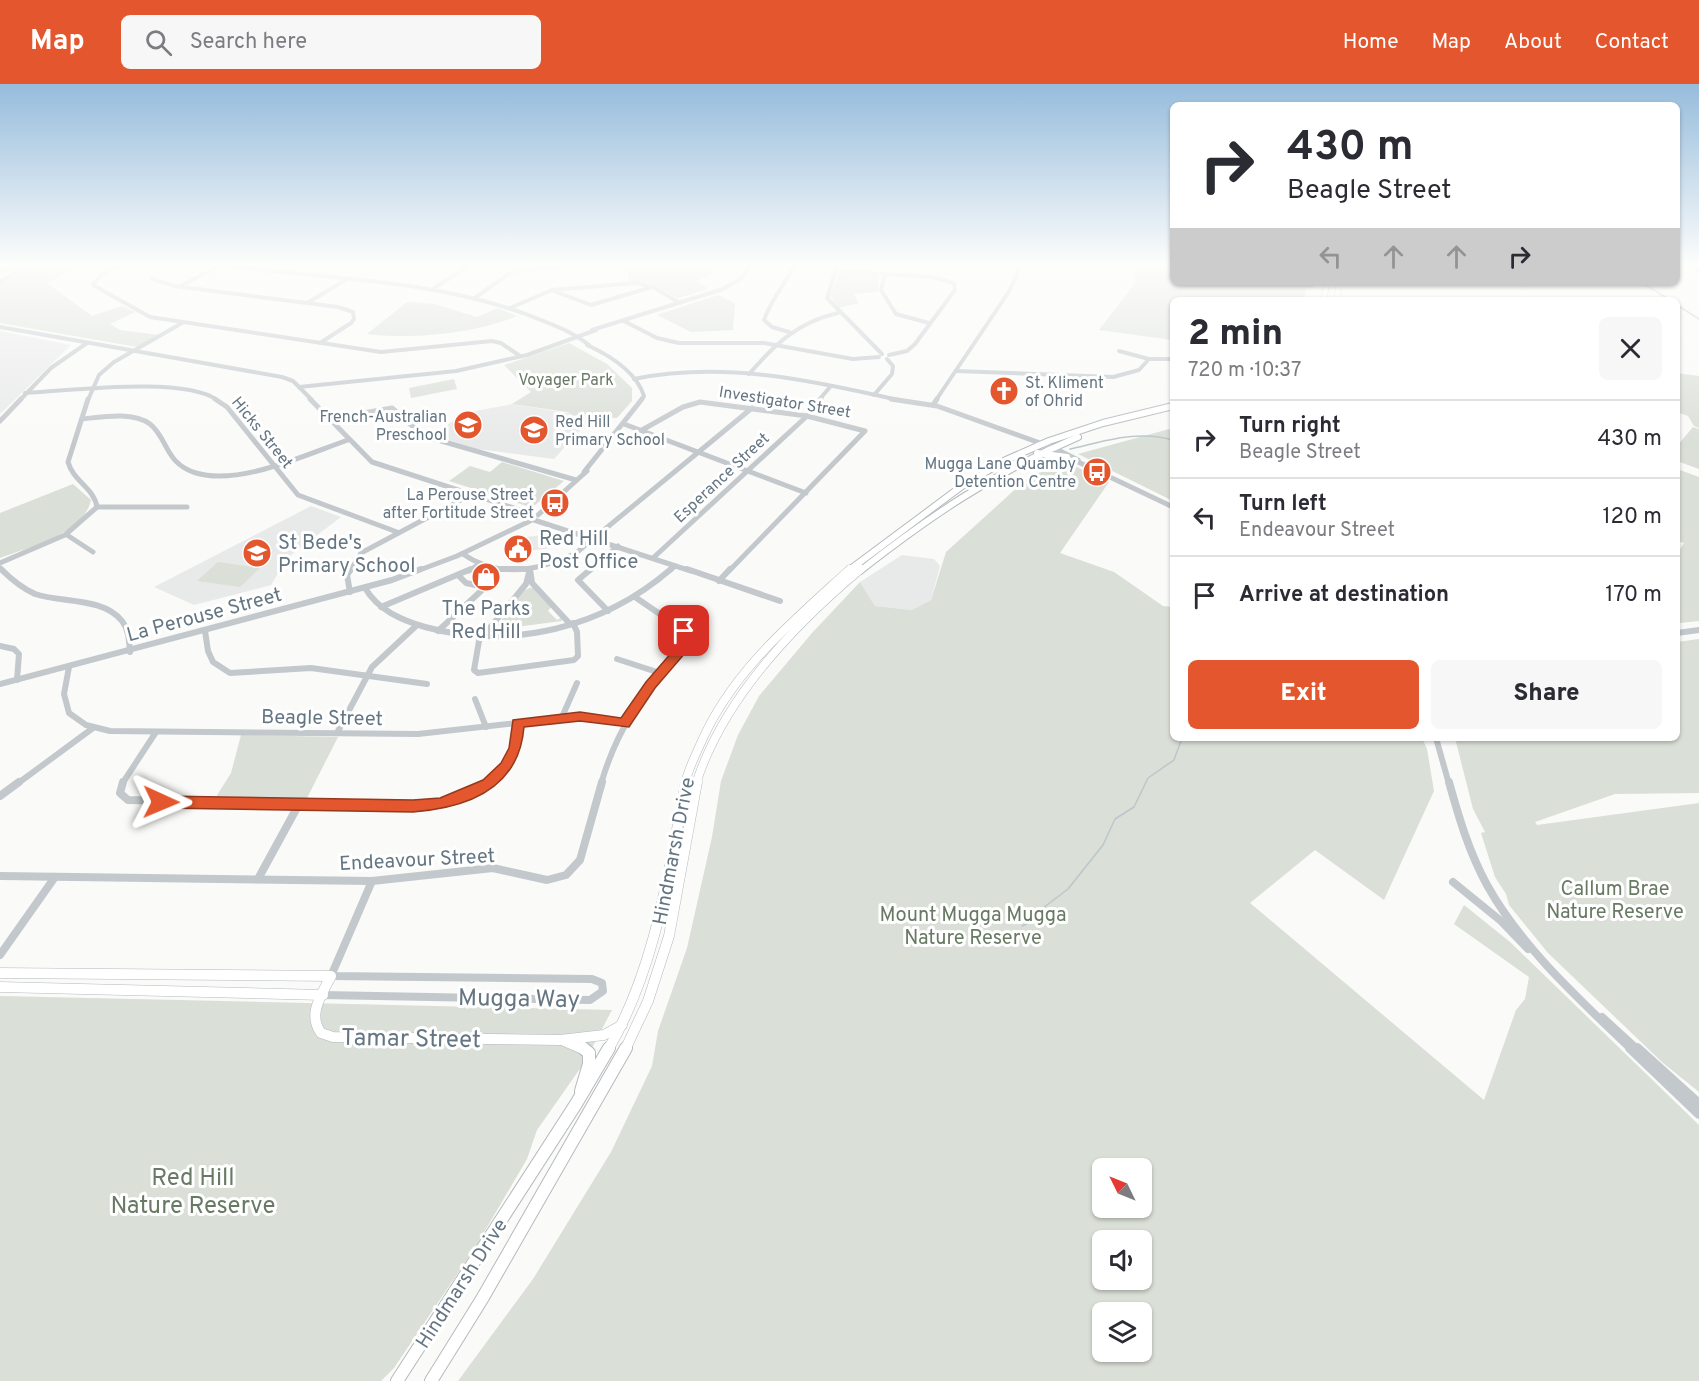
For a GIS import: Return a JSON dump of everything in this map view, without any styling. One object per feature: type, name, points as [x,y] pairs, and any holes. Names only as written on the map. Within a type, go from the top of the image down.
[{"type":"main road","name":"Hindmarsh Drive","points":[[397,1381],[576,1104],[622,1025],[658,928],[687,776],[700,740],[727,692],[752,662],[793,620],[882,543],[962,486],[1044,446],[1103,423],[1170,407]]},
{"type":"main road","name":"Hindmarsh Drive","points":[[431,1381],[463,1332],[604,1088],[642,1014],[670,932],[688,821],[700,772],[717,733],[733,705],[775,653],[867,567],[967,491],[1044,446],[1170,413]]},
{"type":"main road","points":[[1032,455],[1044,453],[1065,455],[1062,448],[1072,439]]},
{"type":"main road","name":"Mugga Way","points":[[0,973],[331,976]]},
{"type":"main road","name":"Tamar Street","points":[[331,976],[315,1013],[318,1030],[327,1036],[560,1040],[604,1035],[622,1025]]},
{"type":"main road","name":"Mugga Way","points":[[0,987],[323,995]]},
{"type":"main road","name":"Tamar Street","points":[[560,1040],[582,1047],[590,1055],[590,1064],[576,1104]]},
{"type":"street","points":[[0,563],[67,535],[82,525],[97,507],[96,497],[75,478],[68,468],[68,457],[95,380],[104,370],[181,324]]},
{"type":"street","points":[[186,324],[392,352],[492,341],[501,342],[520,356]]},
{"type":"street","points":[[320,343],[349,324]]},
{"type":"street","points":[[545,324],[589,345],[619,364],[634,379],[677,371],[749,375],[819,384],[916,405],[934,406],[942,412],[1044,446],[1078,460],[1170,506]]},
{"type":"street","points":[[299,387],[310,384],[409,379],[520,356],[616,324]]},
{"type":"street","points":[[630,324],[670,342],[743,342],[860,359],[888,357],[911,348],[929,324]]},
{"type":"street","points":[[768,324],[789,332]]},
{"type":"street","points":[[749,375],[789,332],[804,324]]},
{"type":"street","points":[[849,324],[881,356]]},
{"type":"street","points":[[934,406],[988,324]]},
{"type":"street","points":[[0,327],[270,374],[293,381],[348,440],[372,462],[780,601]]},
{"type":"street","points":[[0,421],[25,393],[57,364],[87,343]]},
{"type":"street","points":[[1119,351],[1149,359],[1170,359]]},
{"type":"street","points":[[874,395],[892,374],[893,366],[888,357]]},
{"type":"street","points":[[958,371],[1108,377],[1136,371],[1149,359]]},
{"type":"street","name":"La Perouse Street","points":[[0,684],[130,652],[365,588],[463,554],[531,517],[584,472],[644,396],[642,388],[634,379]]},
{"type":"street","name":"Hicks Street","points":[[25,393],[172,387],[210,395],[227,407],[298,495],[397,532]]},
{"type":"street","name":"Esperance Street","points":[[653,558],[807,416],[830,387]]},
{"type":"street","name":"Investigator Street","points":[[642,430],[696,402],[807,416],[861,428],[865,432],[720,581]]},
{"type":"street","points":[[329,419],[385,408],[395,409],[424,436],[576,480]]},
{"type":"street","points":[[463,554],[478,564],[504,569],[530,568],[567,558],[597,539],[752,408]]},
{"type":"street","points":[[82,419],[121,417],[143,420],[151,424],[177,462],[198,472],[230,474],[273,465],[348,440]]},
{"type":"street","points":[[624,424],[806,493]]},
{"type":"street","points":[[350,592],[346,575],[354,559],[397,532],[471,495]]},
{"type":"street","points":[[97,507],[187,507]]},
{"type":"street","points":[[67,535],[93,552]]},
{"type":"street","points":[[608,611],[579,579],[618,546]]},
{"type":"street","points":[[381,607],[459,576],[478,564]]},
{"type":"street","points":[[365,588],[381,607],[417,625],[438,631],[482,635],[527,633],[572,624],[608,611],[635,597],[675,566]]},
{"type":"street","points":[[0,568],[18,585],[33,593],[58,600],[92,605],[115,614],[126,627],[130,652]]},
{"type":"street","points":[[530,568],[532,583],[577,632],[578,656],[574,660],[478,673],[474,670],[482,635],[525,584],[530,568]]},
{"type":"street","points":[[438,631],[482,590],[480,586],[464,582],[459,576]]},
{"type":"street","name":"Endeavour Street","points":[[0,876],[372,881],[478,868],[494,868],[547,880],[566,875],[580,860],[603,773],[624,723],[660,673],[685,645],[687,636],[683,630],[635,597]]},
{"type":"street","points":[[337,733],[366,676],[382,656],[417,625]]},
{"type":"street","points":[[1680,633],[1699,630]]},
{"type":"street","points":[[205,631],[209,659],[219,669],[230,673],[302,668],[428,684]]},
{"type":"street","points":[[0,646],[19,654],[17,680]]},
{"type":"street","points":[[617,659],[660,673]]},
{"type":"street","points":[[0,796],[93,728],[71,716],[66,706],[64,694],[69,668]]},
{"type":"street","points":[[562,717],[578,683]]},
{"type":"street","points":[[475,699],[486,728]]},
{"type":"street","name":"Beagle Street","points":[[93,728],[156,732],[436,734],[562,717],[587,717],[624,723]]},
{"type":"street","points":[[156,732],[120,786],[120,793],[125,798],[138,802],[413,806],[440,804],[458,799],[488,784],[506,767],[516,748],[518,723]]},
{"type":"street","points":[[1437,741],[1461,825],[1478,869],[1507,916],[1552,970]]},
{"type":"street","points":[[258,879],[299,804]]},
{"type":"street","points":[[0,955],[55,877]]},
{"type":"street","name":"Tamar Street","points":[[331,976],[372,881]]},
{"type":"street","points":[[1453,882],[1501,921],[1598,1014],[1613,1024],[1699,1104]]},
{"type":"street","name":"Mugga Way","points":[[323,995],[590,1000],[599,996],[604,988],[601,982],[592,979],[331,976]]},
{"type":"street","points":[[1598,1014],[1608,1028],[1699,1114]]},
{"type":"shaded area","points":[[0,331],[71,345],[0,414]]},
{"type":"shaded area","name":"Red Hill Primary School","points":[[512,404],[592,417],[554,459],[478,449],[432,435],[465,413]]},
{"type":"shaded area","name":"St Bede's Primary School","points":[[311,506],[341,517],[287,558],[271,585],[194,605],[154,587]]},
{"type":"shaded area","points":[[551,534],[551,548],[510,553],[510,539]]},
{"type":"shaded area","points":[[902,555],[934,559],[940,566],[931,600],[913,610],[875,606],[860,582]]},
{"type":"green space","points":[[3,324],[111,324],[120,330],[160,335],[137,347]]},
{"type":"green space","points":[[380,324],[496,324],[444,334],[384,336],[367,334]]},
{"type":"green space","points":[[674,324],[733,324],[733,330],[691,332]]},
{"type":"green space","points":[[1104,324],[1170,324],[1170,340],[1099,330]]},
{"type":"green space","name":"Voyager Park","points":[[569,343],[607,364],[632,388],[632,401],[617,418],[576,416],[567,412],[512,404],[531,392],[504,365]]},
{"type":"green space","points":[[1680,373],[1699,376],[1699,428],[1694,426],[1688,416],[1680,413]]},
{"type":"green space","points":[[454,379],[457,389],[411,398],[409,388]]},
{"type":"green space","points":[[1693,427],[1699,429],[1699,469],[1680,462],[1680,442]]},
{"type":"green space","points":[[1170,429],[1170,500],[1078,454]]},
{"type":"green space","points":[[502,462],[564,481],[535,505],[527,506],[449,481],[470,466],[490,472]]},
{"type":"green space","name":"Mount Mugga Mugga Nature Reserve","points":[[1068,463],[1109,482],[1060,553],[1114,572],[1163,606],[1170,607],[1170,741],[1423,741],[1427,749],[1434,791],[1384,900],[1315,850],[1250,903],[1484,1100],[1516,1010],[1525,999],[1529,977],[1454,924],[1464,905],[1510,942],[1699,1125],[1699,1381],[458,1381],[533,1279],[611,1152],[652,1066],[658,1031],[687,948],[712,837],[721,781],[738,735],[759,696],[812,633],[860,582],[875,606],[912,610],[931,600],[946,552],[1030,476]]},
{"type":"green space","points":[[1680,470],[1699,477],[1699,621],[1680,623],[1680,549],[1684,543],[1680,542]]},
{"type":"green space","points":[[73,484],[91,500],[86,512],[77,522],[53,538],[0,558],[0,513]]},
{"type":"green space","points":[[218,562],[260,568],[240,587],[197,581]]},
{"type":"green space","points":[[533,588],[552,606],[548,611],[557,620],[561,618],[562,621],[492,630],[511,610],[507,610],[520,592]]},
{"type":"green space","name":"Callum Brae Nature Reserve","points":[[1699,639],[1699,793],[1615,794],[1535,822],[1537,825],[1699,803],[1699,1092],[1663,1063],[1548,953],[1509,905],[1506,894],[1495,877],[1481,833],[1485,832],[1473,809],[1456,741],[1680,741],[1680,642]]},
{"type":"green space","points":[[241,735],[338,737],[305,802],[214,800],[231,773]]},
{"type":"green space","name":"Red Hill Nature Reserve","points":[[0,996],[612,1010],[584,1063],[537,1130],[527,1159],[476,1246],[394,1368],[381,1381],[0,1381]]},
{"type":"waterway","points":[[1070,449],[1134,436],[1170,439]]},
{"type":"waterway","points":[[1022,926],[1033,921],[1039,911],[1068,889],[1103,845],[1115,819],[1134,807],[1148,778],[1174,760],[1181,741]]},
{"type":"place","name":"St. Kliment of Ohrid","points":[[1004,391]]},
{"type":"place","name":"French-Australian Preschool","points":[[468,425]]},
{"type":"place","name":"Red Hill Primary School","points":[[534,430]]},
{"type":"place","name":"Mugga Lane Quamby Detention Centre","points":[[1097,472]]},
{"type":"place","name":"La Perouse Street after Fortitude Street","points":[[555,503]]},
{"type":"place","name":"Red Hill Post Office","points":[[518,549]]},
{"type":"place","name":"St Bede's Primary School","points":[[257,553]]},
{"type":"place","name":"The Parks Red Hill","points":[[486,577]]},
{"type":"route","points":[[161,802],[413,806],[440,804],[458,799],[488,784],[506,767],[516,748],[518,723],[562,717],[587,717],[624,723],[660,673],[687,642],[684,631]]}]
